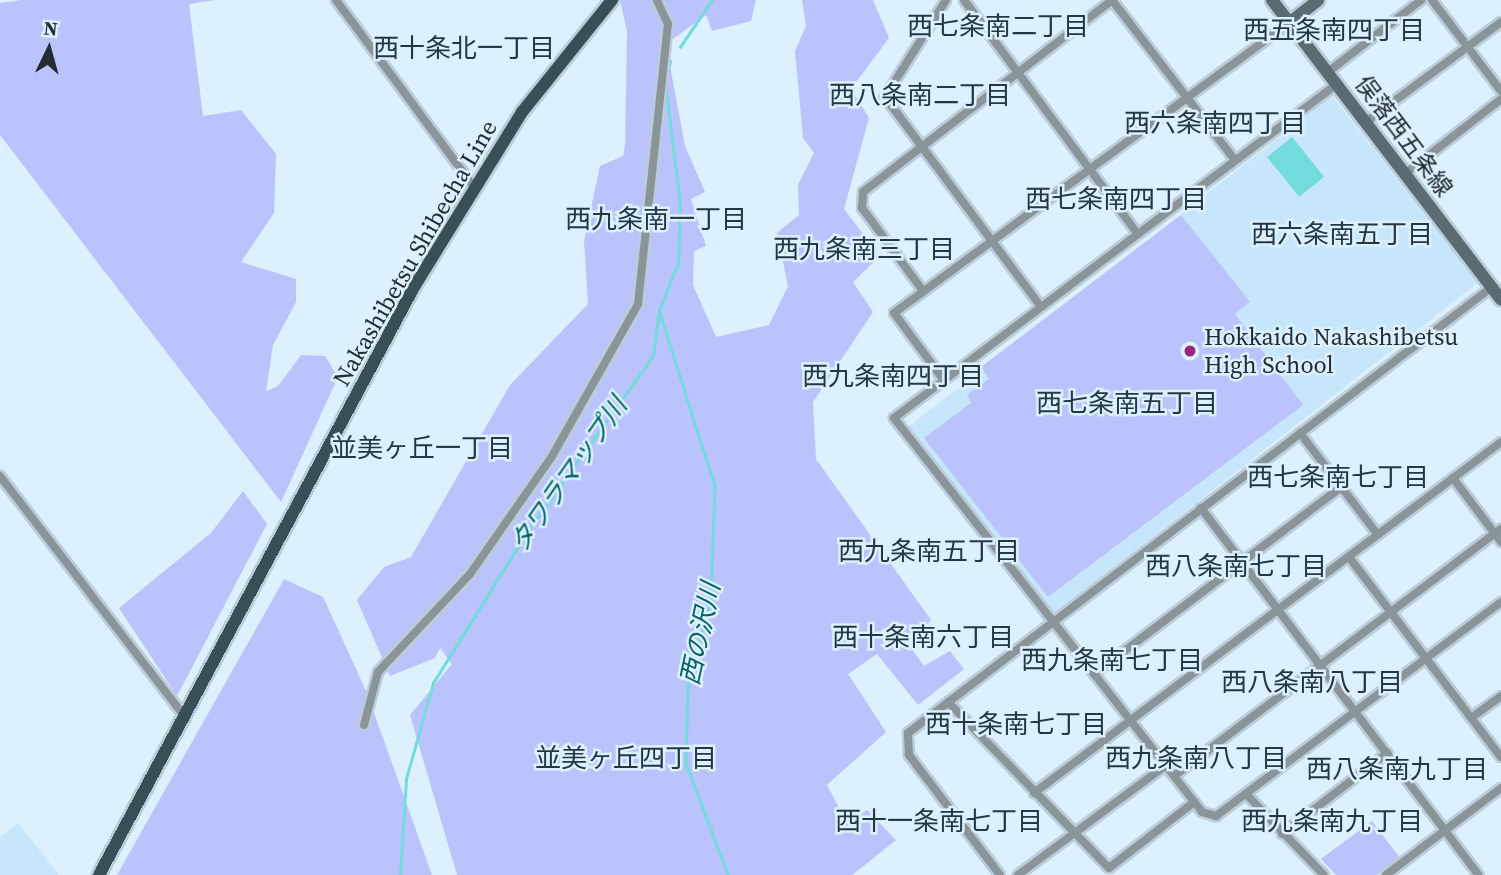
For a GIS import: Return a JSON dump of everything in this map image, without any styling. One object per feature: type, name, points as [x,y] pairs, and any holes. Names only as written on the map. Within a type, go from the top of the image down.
[{"type":"main road","name":"Nakashibetsu Shibecha Line","points":[[99,875],[186,719],[414,287],[522,111],[612,0]]},
{"type":"main road","name":"俣落西五条線","points":[[1272,0],[1501,300]]},
{"type":"main road","points":[[1289,23],[1318,0]]},
{"type":"street","points":[[336,0],[474,187]]},
{"type":"street","points":[[364,726],[378,672],[470,574],[558,447],[636,310],[654,192],[668,24],[657,0]]},
{"type":"street","points":[[946,0],[885,97],[918,146],[1040,306]]},
{"type":"street","points":[[964,0],[1136,232]]},
{"type":"street","points":[[923,291],[861,200],[869,184],[1112,0],[1234,159]]},
{"type":"street","points":[[1328,72],[1421,0]]},
{"type":"street","points":[[1432,0],[1501,91]]},
{"type":"street","points":[[1366,122],[1501,22]]},
{"type":"street","points":[[943,379],[894,313],[1186,96],[1289,23]]},
{"type":"street","points":[[1337,84],[1136,232],[894,418],[1194,802],[1216,816],[1501,602]]},
{"type":"street","points":[[1406,173],[1501,99]]},
{"type":"street","points":[[1000,875],[905,748],[908,733],[1492,287]]},
{"type":"street","points":[[1300,433],[1378,535]]},
{"type":"street","points":[[1034,793],[1501,442]]},
{"type":"street","points":[[0,476],[186,719]]},
{"type":"street","points":[[1453,478],[1498,531],[1501,542]]},
{"type":"street","points":[[1094,674],[1341,487]]},
{"type":"street","points":[[1202,509],[1479,875]]},
{"type":"street","points":[[1174,776],[1498,531]]},
{"type":"street","points":[[1349,557],[1501,757]]},
{"type":"street","points":[[1471,718],[1501,696]]},
{"type":"street","points":[[948,702],[1109,868],[1194,802]]},
{"type":"street","points":[[1282,834],[1387,753]]},
{"type":"street","points":[[1018,875],[1165,766]]},
{"type":"street","points":[[1386,875],[1501,788]]},
{"type":"street","points":[[1246,794],[1324,875]]},
{"type":"shaded area","points":[[23,0],[215,0],[189,4],[203,116],[241,110],[276,154],[274,213],[241,262],[296,279],[296,302],[273,345],[266,391],[278,386],[301,355],[325,356],[338,377],[281,502],[0,135],[0,3]]},
{"type":"shaded area","points":[[620,0],[756,0],[751,21],[712,31],[706,15],[666,44],[685,146],[705,192],[691,199],[706,246],[694,251],[693,285],[716,337],[769,325],[788,286],[777,233],[799,215],[798,185],[814,153],[803,138],[795,51],[806,26],[802,0],[873,0],[889,38],[851,89],[869,118],[844,209],[880,256],[853,282],[873,312],[813,402],[816,459],[931,620],[909,645],[924,666],[950,651],[964,669],[918,705],[877,654],[848,674],[886,732],[827,785],[847,823],[867,810],[896,840],[852,875],[457,875],[410,715],[452,664],[440,648],[435,658],[390,676],[357,600],[384,567],[411,557],[510,385],[588,304],[584,241],[600,166],[623,156],[625,145],[627,31]]},
{"type":"shaded area","name":"Hokkaido Nakashibetsu High School","points":[[1332,96],[1478,283],[1055,613],[909,427]]},
{"type":"shaded area","points":[[1292,137],[1324,177],[1299,197],[1267,157]]},
{"type":"shaded area","points":[[1181,215],[1250,302],[1235,314],[1303,405],[1048,597],[924,438],[971,403],[967,395],[989,379],[981,367]]},
{"type":"shaded area","points":[[243,491],[267,524],[177,696],[119,608],[211,533]]},
{"type":"shaded area","points":[[284,579],[323,597],[367,693],[432,875],[117,875]]},
{"type":"shaded area","points":[[1372,821],[1399,857],[1377,875],[1336,875],[1321,859]]},
{"type":"shaded area","points":[[18,823],[59,875],[0,875],[0,837]]},
{"type":"waterway","name":"タワラマップ川","points":[[680,47],[712,0]]},
{"type":"waterway","name":"タワラマップ川","points":[[666,77],[670,62]]},
{"type":"waterway","name":"タワラマップ川","points":[[400,875],[406,779],[433,683],[527,532],[653,356],[659,310],[678,263],[680,204],[665,84]]},
{"type":"waterway","name":"西の沢川","points":[[660,313],[715,486],[711,601],[688,686],[686,763],[728,875]]},
{"type":"place","name":"Hokkaido Nakashibetsu High School","points":[[1190,351]]},
{"type":"district","name":"西七条南二丁目","points":[[998,27]]},
{"type":"district","name":"西五条南四丁目","points":[[1334,31]]},
{"type":"district","name":"西十条北一丁目","points":[[464,49]]},
{"type":"district","name":"西八条南二丁目","points":[[920,96]]},
{"type":"district","name":"西六条南四丁目","points":[[1215,124]]},
{"type":"district","name":"西七条南四丁目","points":[[1116,200]]},
{"type":"district","name":"西九条南一丁目","points":[[656,220]]},
{"type":"district","name":"西六条南五丁目","points":[[1342,235]]},
{"type":"district","name":"西九条南三丁目","points":[[864,250]]},
{"type":"district","name":"西九条南四丁目","points":[[893,377]]},
{"type":"district","name":"西七条南五丁目","points":[[1127,404]]},
{"type":"district","name":"並美ヶ丘一丁目","points":[[422,449]]},
{"type":"district","name":"西七条南七丁目","points":[[1338,478]]},
{"type":"district","name":"西九条南五丁目","points":[[929,552]]},
{"type":"district","name":"西八条南七丁目","points":[[1236,567]]},
{"type":"district","name":"西十条南六丁目","points":[[923,638]]},
{"type":"district","name":"西九条南七丁目","points":[[1112,661]]},
{"type":"district","name":"西八条南八丁目","points":[[1312,683]]},
{"type":"district","name":"西十条南七丁目","points":[[1016,725]]},
{"type":"district","name":"並美ヶ丘四丁目","points":[[626,759]]},
{"type":"district","name":"西九条南八丁目","points":[[1196,759]]},
{"type":"district","name":"西八条南九丁目","points":[[1397,770]]},
{"type":"district","name":"西十一条南七丁目","points":[[939,822]]},
{"type":"district","name":"西九条南九丁目","points":[[1332,822]]}]
